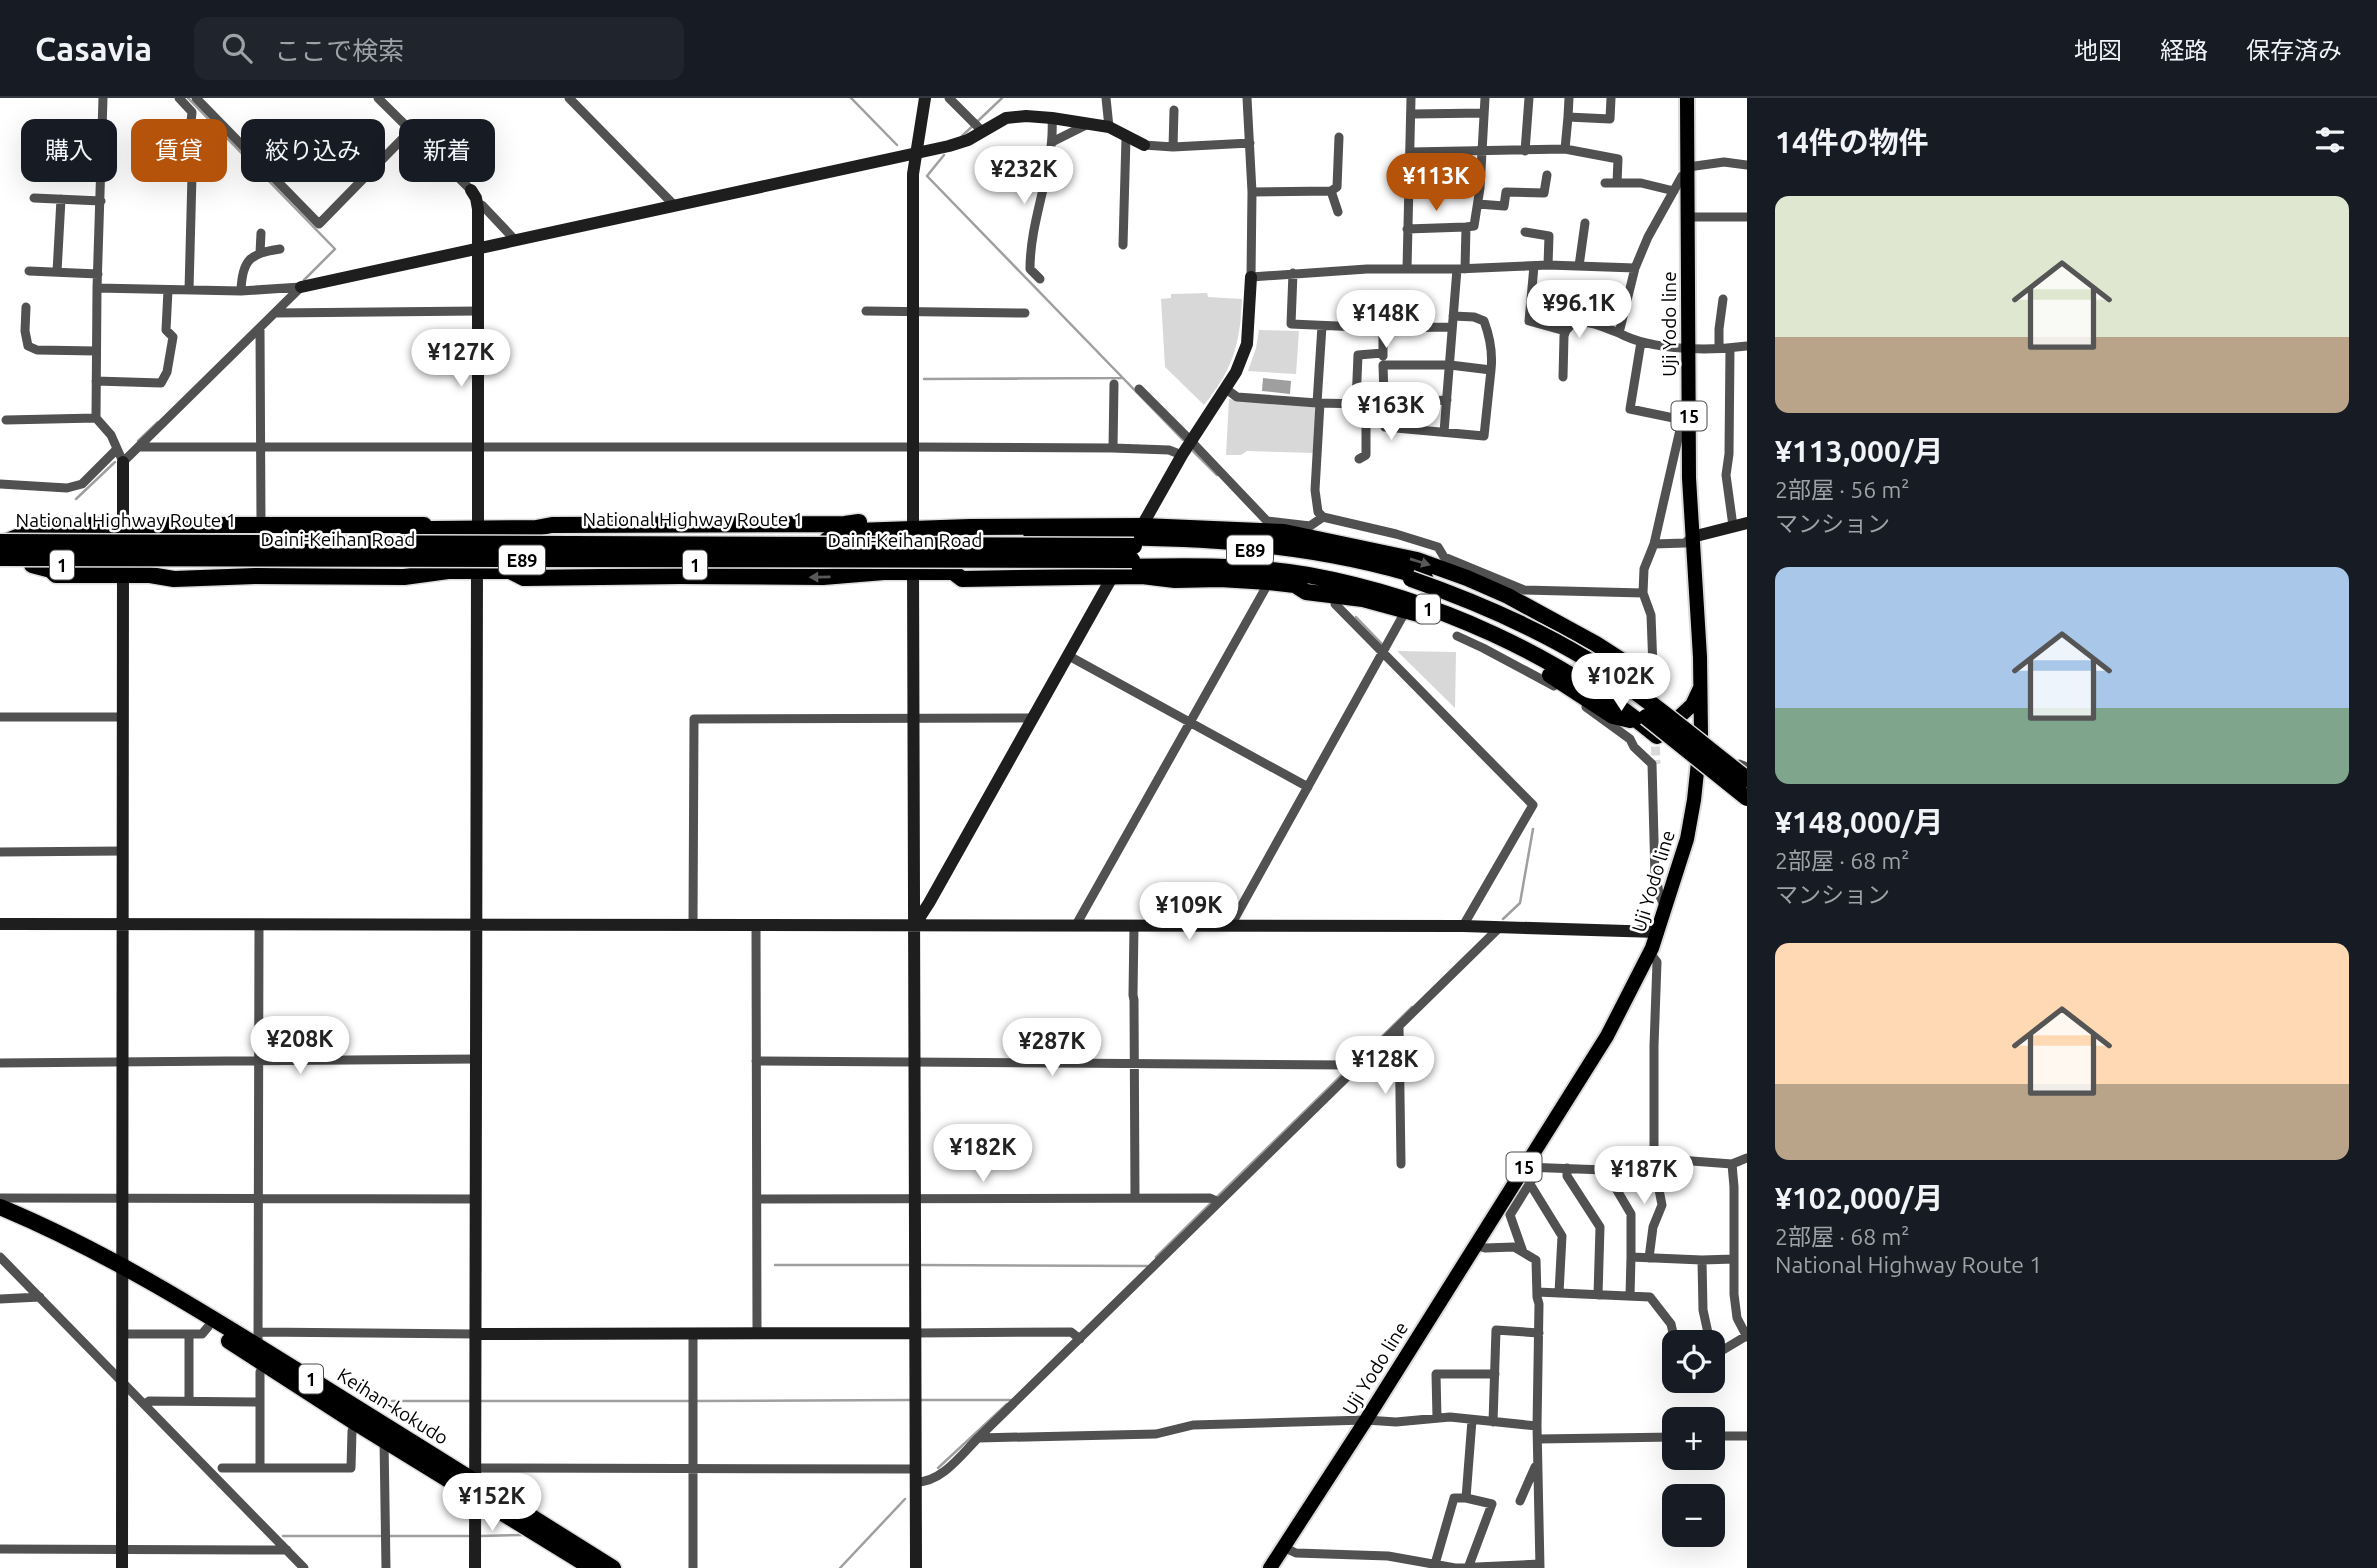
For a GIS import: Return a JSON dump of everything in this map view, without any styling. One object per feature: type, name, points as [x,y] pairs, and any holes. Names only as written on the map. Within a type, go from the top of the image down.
[{"type":"highway","points":[[405,540],[411,533],[433,529],[478,534],[552,525],[870,522],[880,530]]},
{"type":"highway","points":[[2,541],[48,525],[123,532],[195,524],[422,524],[433,529]]},
{"type":"highway","points":[[195,524],[212,540]]},
{"type":"highway","points":[[970,527],[979,531],[987,540]]},
{"type":"highway","points":[[827,540],[856,531],[880,530],[914,535],[970,527],[1138,532],[1228,528],[1284,532],[1417,560],[1467,578],[1508,596],[1624,662],[1627,681]]},
{"type":"highway","points":[[536,528],[552,540]]},
{"type":"highway","points":[[1228,528],[1246,544]]},
{"type":"highway","name":"National Highway Route 1","points":[[123,532],[212,540],[405,540],[478,534],[552,540],[827,540],[914,535],[987,540],[1138,532],[1310,551],[1365,560],[1424,577],[1543,628],[1627,681],[1701,734],[1745,770]]},
{"type":"highway","name":"Daini-Keihan Road","points":[[2,541],[1135,546],[1234,549],[1325,558],[1411,579],[1480,605],[1544,635],[1623,683],[1745,770]]},
{"type":"highway","name":"Daini-Keihan Road","points":[[0,558],[1132,560],[1225,563],[1314,572],[1385,587],[1435,603],[1530,644],[1575,669],[1635,710],[1747,798]]},
{"type":"highway","points":[[838,563],[857,575]]},
{"type":"highway","name":"1","points":[[0,565],[123,571],[222,565],[537,567],[838,563],[1114,573],[1208,566],[1306,575],[1392,595],[1502,640],[1585,682],[1747,806]]},
{"type":"highway","points":[[123,571],[162,575],[193,574],[222,565]]},
{"type":"highway","points":[[397,565],[418,569],[427,574]]},
{"type":"highway","points":[[1142,576],[1179,573],[1208,566]]},
{"type":"highway","points":[[162,575],[174,579],[255,576],[404,577],[477,567],[510,570],[537,567]]},
{"type":"highway","points":[[510,570],[524,578],[857,575],[913,567],[953,572],[990,567]]},
{"type":"highway","points":[[953,572],[962,579],[1114,573],[1175,580],[1269,582],[1332,591],[1352,589],[1392,595]]},
{"type":"highway","points":[[1295,585],[1306,592],[1363,598],[1450,624],[1538,668],[1593,702],[1613,721],[1643,724]]},
{"type":"highway","name":"Keihan-kokudo","points":[[0,1207],[259,1339],[476,1482],[613,1568]]},
{"type":"highway","name":"Keihan-kokudo","points":[[0,1219],[123,1271],[356,1423],[476,1482],[592,1568]]},
{"type":"main road","name":"Uji Yodo line","points":[[1270,1568],[1607,1036],[1650,953],[1687,839],[1698,769],[1701,686],[1685,421],[1689,348],[1687,98]]},
{"type":"main road","points":[[1678,718],[1692,705],[1701,686]]},
{"type":"street","points":[[103,98],[97,274],[96,418],[111,435],[123,461],[122,1568]]},
{"type":"street","points":[[179,98],[192,112],[187,162],[192,175],[189,290]]},
{"type":"street","points":[[196,98],[319,224],[399,142]]},
{"type":"street","points":[[379,98],[399,119]]},
{"type":"street","points":[[569,98],[675,206]]},
{"type":"street","points":[[916,1568],[913,174],[925,98]]},
{"type":"street","points":[[948,98],[982,131]]},
{"type":"street","points":[[1106,98],[1109,127]]},
{"type":"street","points":[[915,924],[1182,455],[1226,389],[1247,344],[1252,192],[1247,98]]},
{"type":"street","points":[[1407,269],[1411,98]]},
{"type":"street","points":[[1408,229],[1474,226],[1480,188],[1485,98]]},
{"type":"street","points":[[1525,151],[1530,98]]},
{"type":"street","points":[[1565,149],[1569,98]]},
{"type":"street","points":[[1568,117],[1610,119],[1611,98]]},
{"type":"street","points":[[1173,147],[1174,110]]},
{"type":"street","points":[[1412,114],[1484,113]]},
{"type":"street","points":[[97,288],[241,291],[301,287],[917,153],[965,141],[1010,117],[1052,118],[1109,127],[1144,145],[1173,147],[1250,143]]},
{"type":"street","points":[[1040,279],[1030,269],[1030,247],[1052,142],[1052,118]]},
{"type":"street","points":[[1052,142],[1088,124]]},
{"type":"street","points":[[1252,192],[1331,191],[1338,187],[1339,137]]},
{"type":"street","points":[[1123,245],[1126,138]]},
{"type":"street","points":[[1411,152],[1565,149],[1618,159],[1617,183]]},
{"type":"street","points":[[1619,333],[1635,268],[1648,237],[1682,176],[1688,171],[1724,162],[1746,162]]},
{"type":"street","points":[[1478,204],[1504,206],[1506,192],[1544,193],[1547,175]]},
{"type":"street","points":[[463,182],[476,198],[478,209],[475,1568]]},
{"type":"street","points":[[1605,183],[1642,183],[1674,191]]},
{"type":"street","points":[[1409,190],[1480,188]]},
{"type":"street","points":[[1331,191],[1338,212]]},
{"type":"street","points":[[34,198],[101,201]]},
{"type":"street","points":[[57,272],[61,199]]},
{"type":"street","points":[[482,205],[516,241]]},
{"type":"street","points":[[1688,217],[1747,217]]},
{"type":"street","points":[[1579,266],[1586,223]]},
{"type":"street","points":[[1444,432],[1453,316],[1466,227]]},
{"type":"street","points":[[1525,232],[1549,236],[1548,265]]},
{"type":"street","points":[[260,253],[261,233]]},
{"type":"street","points":[[241,291],[241,272],[248,260],[260,253],[280,250]]},
{"type":"street","points":[[1251,277],[1293,273],[1548,265],[1635,268]]},
{"type":"street","points":[[1534,266],[1529,321],[1565,331]]},
{"type":"street","points":[[29,271],[97,274]]},
{"type":"street","points":[[1293,273],[1291,324],[1383,328],[1452,327]]},
{"type":"street","points":[[123,461],[301,287]]},
{"type":"street","points":[[96,381],[161,383],[167,372],[173,337],[166,330],[168,290]]},
{"type":"street","points":[[1719,347],[1723,299]]},
{"type":"street","points":[[26,307],[28,346],[37,350],[96,351]]},
{"type":"street","points":[[275,313],[478,311]]},
{"type":"street","points":[[866,311],[1025,313]]},
{"type":"street","points":[[1383,328],[1385,426],[1484,436],[1493,356],[1484,321],[1474,317],[1453,316]]},
{"type":"street","points":[[1565,331],[1579,321],[1641,342],[1689,348],[1747,346]]},
{"type":"street","points":[[1322,326],[1315,490],[1318,512],[1323,517],[1438,547],[1444,557],[1524,590],[1645,597]]},
{"type":"street","points":[[260,328],[261,524]]},
{"type":"street","points":[[1563,377],[1565,331]]},
{"type":"street","points":[[1641,342],[1630,409],[1685,421],[1654,544],[1644,569],[1645,597],[1651,615],[1650,666]]},
{"type":"street","points":[[1731,348],[1729,454],[1726,475],[1733,526]]},
{"type":"street","points":[[1359,459],[1366,455],[1358,355],[1383,353]]},
{"type":"street","points":[[1383,365],[1450,365],[1491,370]]},
{"type":"street","points":[[1113,448],[1114,384]]},
{"type":"street","points":[[1139,389],[1267,521],[1310,526],[1323,517]]},
{"type":"street","points":[[1226,389],[1237,397],[1319,403],[1447,400]]},
{"type":"street","points":[[6,420],[96,418]]},
{"type":"street","points":[[140,447],[1113,448],[1169,450],[1182,455]]},
{"type":"street","points":[[0,484],[67,488],[82,484],[117,449]]},
{"type":"street","points":[[1654,544],[1685,543],[1692,537],[1747,523]]},
{"type":"street","points":[[1076,925],[1269,582]]},
{"type":"street","points":[[1335,604],[1533,805],[1463,926]]},
{"type":"street","points":[[1231,925],[1405,612]]},
{"type":"street","points":[[1457,636],[1530,672],[1613,721],[1652,764],[1655,877],[1666,908]]},
{"type":"street","points":[[1069,656],[1308,787]]},
{"type":"street","points":[[1585,682],[1593,702]]},
{"type":"street","points":[[0,718],[123,717]]},
{"type":"street","points":[[693,925],[694,719],[1032,718]]},
{"type":"street","points":[[1655,877],[1659,866],[1656,764]]},
{"type":"street","points":[[0,852],[123,851]]},
{"type":"street","points":[[0,925],[1231,925],[1463,926],[1658,932]]},
{"type":"street","points":[[259,925],[259,1339],[476,1334],[1071,1332],[1080,1339]]},
{"type":"street","points":[[756,925],[757,1333]]},
{"type":"street","points":[[1135,925],[1135,1198]]},
{"type":"street","points":[[476,1482],[693,1469],[916,1475],[927,1482],[941,1474],[1500,927]]},
{"type":"street","points":[[1650,953],[1657,962],[1654,1146],[1658,1155],[1665,1159],[1732,1164],[1747,1158]]},
{"type":"street","points":[[1399,1027],[1401,1164]]},
{"type":"street","points":[[0,1063],[477,1059]]},
{"type":"street","points":[[756,1061],[1349,1065],[1355,1070]]},
{"type":"street","points":[[1524,1167],[1605,1170],[1651,1164],[1658,1155]]},
{"type":"street","points":[[1649,1258],[1653,1227],[1662,1205],[1655,1169],[1651,1164]]},
{"type":"street","points":[[1725,1349],[1747,1336],[1737,1318],[1732,1164]]},
{"type":"street","points":[[1523,1252],[1510,1215],[1540,1167]]},
{"type":"street","points":[[1567,1168],[1567,1176],[1600,1227],[1598,1295]]},
{"type":"street","points":[[1605,1170],[1631,1214],[1630,1296]]},
{"type":"street","points":[[1530,1184],[1562,1236],[1559,1293]]},
{"type":"street","points":[[0,1198],[477,1199]]},
{"type":"street","points":[[757,1199],[1210,1198],[1219,1202]]},
{"type":"street","points":[[1283,1548],[1296,1553],[1388,1556],[1468,1568],[1540,1566],[1537,1426],[1539,1304],[1536,1292],[1536,1260],[1514,1247],[1485,1248],[1475,1245]]},
{"type":"street","points":[[0,1257],[304,1568]]},
{"type":"street","points":[[1631,1257],[1734,1259]]},
{"type":"street","points":[[1702,1260],[1703,1310],[1707,1330]]},
{"type":"street","points":[[1536,1292],[1650,1297],[1671,1324],[1672,1330]]},
{"type":"street","points":[[0,1298],[40,1297]]},
{"type":"street","points":[[123,1334],[202,1334],[208,1327]]},
{"type":"street","points":[[1493,1422],[1496,1330],[1539,1333]]},
{"type":"street","points":[[693,1333],[693,1568]]},
{"type":"street","points":[[189,1334],[189,1401]]},
{"type":"street","points":[[260,1468],[260,1372],[265,1364]]},
{"type":"street","points":[[1437,1418],[1436,1374],[1495,1374]]},
{"type":"street","points":[[145,1404],[149,1401],[260,1402]]},
{"type":"street","points":[[978,1438],[1156,1434],[1193,1425],[1366,1420],[1396,1422],[1450,1417],[1537,1426]]},
{"type":"street","points":[[1466,1498],[1472,1420]]},
{"type":"street","points":[[222,1468],[351,1468],[352,1432],[356,1423]]},
{"type":"street","points":[[1725,1436],[1747,1436]]},
{"type":"street","points":[[1538,1439],[1662,1437]]},
{"type":"street","points":[[384,1439],[386,1568]]},
{"type":"street","points":[[1520,1501],[1538,1462]]},
{"type":"street","points":[[1435,1564],[1454,1498],[1466,1498],[1492,1504],[1468,1568]]},
{"type":"street","points":[[0,1549],[287,1550]]},
{"type":"shaded area","points":[[1207,293],[1208,297],[1242,299],[1233,356],[1222,380],[1204,405],[1165,367],[1161,299],[1171,298],[1171,294]]},
{"type":"shaded area","points":[[1259,330],[1299,331],[1296,374],[1248,371]]},
{"type":"shaded area","points":[[1263,378],[1291,381],[1290,394],[1262,391]]},
{"type":"shaded area","points":[[1229,399],[1316,406],[1315,453],[1247,451],[1241,455],[1226,455]]},
{"type":"shaded area","points":[[1397,651],[1456,652],[1455,708]]},
{"type":"waterway","points":[[188,98],[335,249],[304,280]]},
{"type":"waterway","points":[[851,98],[897,145]]},
{"type":"waterway","points":[[962,136],[1002,98]]},
{"type":"waterway","points":[[944,155],[927,176],[1183,440]]},
{"type":"waterway","points":[[924,379],[1122,378]]},
{"type":"waterway","points":[[138,441],[158,422]]},
{"type":"waterway","points":[[1193,451],[1217,475]]},
{"type":"waterway","points":[[76,499],[115,462]]},
{"type":"waterway","points":[[1356,617],[1382,644]]},
{"type":"waterway","points":[[1503,919],[1520,903],[1533,829]]},
{"type":"waterway","points":[[1354,1064],[1412,1007]]},
{"type":"waterway","points":[[1216,1198],[1349,1068]]},
{"type":"waterway","points":[[1156,1257],[1211,1203]]},
{"type":"waterway","points":[[775,1265],[912,1265]]},
{"type":"waterway","points":[[918,1265],[1148,1266]]},
{"type":"waterway","points":[[696,1401],[910,1400]]},
{"type":"waterway","points":[[920,1400],[1011,1400]]},
{"type":"waterway","points":[[392,1401],[473,1401]]},
{"type":"waterway","points":[[479,1401],[690,1401]]},
{"type":"waterway","points":[[938,1468],[1007,1404]]},
{"type":"waterway","points":[[840,1568],[905,1499]]},
{"type":"waterway","points":[[481,1536],[523,1535]]},
{"type":"waterway","points":[[283,1536],[471,1536]]},
{"type":"tunnel","points":[[1653,668],[1654,705]]},
{"type":"tunnel","points":[[1655,733],[1656,764]]}]
